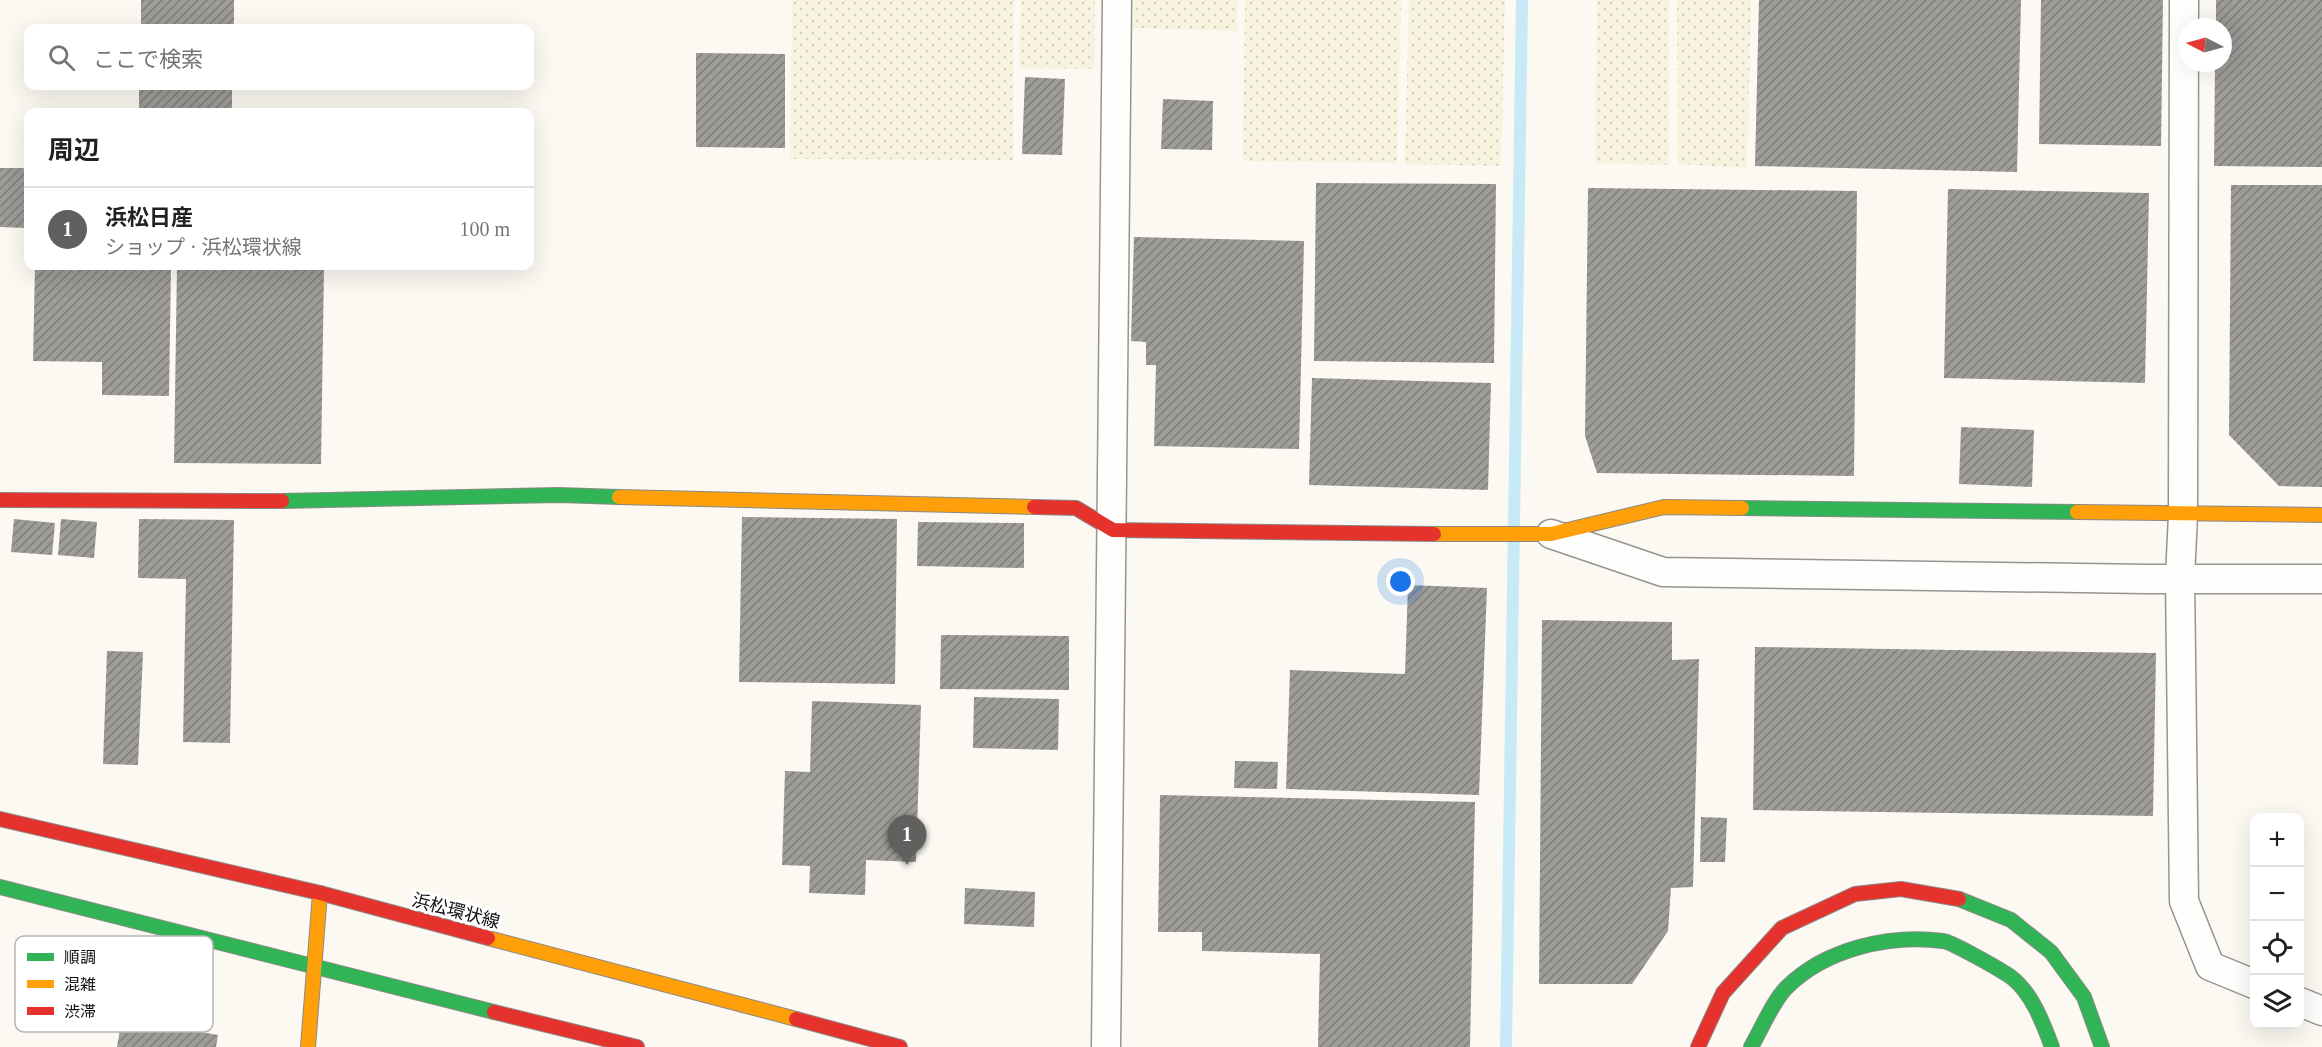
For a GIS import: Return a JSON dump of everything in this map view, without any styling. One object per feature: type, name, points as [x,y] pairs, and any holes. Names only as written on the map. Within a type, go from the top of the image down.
[{"type":"main road","points":[[0,500],[258,501],[559,495],[816,500],[1076,508],[1113,530],[1488,535],[1542,535],[1664,507],[2151,511],[2183,515],[2322,515]]},
{"type":"main road","name":"浜松環状線","points":[[0,819],[320,893],[900,1047]]},
{"type":"main road","points":[[0,887],[190,936]]},
{"type":"main road","points":[[1698,1047],[1723,993],[1782,928],[1855,894],[1901,889],[1953,897],[2011,920],[2050,952],[2084,997],[2102,1047]]},
{"type":"main road","points":[[308,1047],[320,893]]},
{"type":"main road","points":[[1751,1047],[1785,989],[1826,959],[1859,947],[1901,940],[1945,941],[2012,978],[2040,1014],[2052,1047]]},
{"type":"main road","points":[[213,942],[637,1047]]},
{"type":"street","points":[[1106,1047],[1117,0]]},
{"type":"street","points":[[2184,0],[2183,515],[2180,577],[2184,902],[2210,966],[2250,982]]},
{"type":"street","points":[[1542,535],[1663,572],[2145,579],[2180,577],[2322,579]]},
{"type":"street","points":[[2304,1004],[2322,1011]]},
{"type":"shaded area","points":[[792,0],[1014,0],[1013,160],[790,159]]},
{"type":"shaded area","points":[[1021,0],[1095,0],[1094,69],[1019,68]]},
{"type":"shaded area","points":[[1134,0],[1238,0],[1237,31],[1133,28]]},
{"type":"shaded area","points":[[1245,0],[1401,0],[1397,163],[1243,161]]},
{"type":"shaded area","points":[[1409,0],[1505,0],[1501,166],[1405,164]]},
{"type":"shaded area","points":[[1597,0],[1669,0],[1669,165],[1595,163]]},
{"type":"shaded area","points":[[1677,0],[1751,0],[1747,168],[1678,164]]},
{"type":"building","points":[[141,0],[234,0],[234,24],[141,24]]},
{"type":"building","points":[[1759,0],[2021,0],[2017,172],[1755,166]]},
{"type":"building","points":[[2041,0],[2163,0],[2161,146],[2039,144]]},
{"type":"building","points":[[2216,0],[2322,0],[2322,167],[2214,166],[2215,72],[2232,72],[2232,18],[2216,18]]},
{"type":"building","points":[[696,53],[785,54],[785,148],[696,147]]},
{"type":"building","points":[[1025,77],[1065,79],[1062,155],[1022,154]]},
{"type":"building","points":[[139,90],[232,90],[232,108],[139,108]]},
{"type":"building","points":[[1163,99],[1213,101],[1212,150],[1161,149]]},
{"type":"building","points":[[0,168],[24,168],[24,228],[0,227]]},
{"type":"building","points":[[1316,183],[1496,184],[1494,363],[1314,361]]},
{"type":"building","points":[[2231,185],[2322,185],[2322,487],[2279,486],[2229,435]]},
{"type":"building","points":[[1588,188],[1857,191],[1854,476],[1597,473],[1585,436]]},
{"type":"building","points":[[1948,189],[2149,193],[2145,383],[1944,378]]},
{"type":"building","points":[[1134,237],[1304,241],[1299,449],[1154,446],[1156,365],[1146,365],[1146,342],[1131,341]]},
{"type":"building","points":[[35,270],[171,270],[169,396],[102,395],[102,362],[33,361]]},
{"type":"building","points":[[177,270],[324,270],[321,464],[174,463]]},
{"type":"building","points":[[1312,378],[1491,383],[1488,490],[1309,485]]},
{"type":"building","points":[[1961,427],[2034,430],[2032,487],[1959,484]]},
{"type":"building","points":[[742,517],[897,519],[895,684],[739,682]]},
{"type":"building","points":[[14,519],[55,523],[52,555],[11,552]]},
{"type":"building","points":[[61,519],[97,522],[94,558],[58,555]]},
{"type":"building","points":[[139,519],[234,520],[230,743],[183,742],[186,579],[138,578]]},
{"type":"building","points":[[918,522],[1024,523],[1024,568],[917,566]]},
{"type":"building","points":[[1408,585],[1487,588],[1479,795],[1286,789],[1290,670],[1405,674]]},
{"type":"building","points":[[1542,620],[1672,622],[1672,660],[1699,659],[1693,887],[1671,888],[1668,931],[1632,984],[1539,984]]},
{"type":"building","points":[[941,635],[1069,636],[1069,690],[940,689]]},
{"type":"building","points":[[1755,647],[2156,653],[2153,816],[1753,810]]},
{"type":"building","points":[[107,651],[143,652],[138,765],[103,764]]},
{"type":"building","points":[[974,697],[1059,699],[1058,750],[973,748]]},
{"type":"building","points":[[812,701],[921,705],[916,862],[866,860],[865,895],[809,893],[810,866],[782,865],[785,771],[810,772]]},
{"type":"building","points":[[1235,761],[1278,762],[1277,789],[1234,788]]},
{"type":"building","points":[[1160,795],[1475,802],[1470,1047],[1318,1047],[1320,954],[1202,951],[1202,932],[1158,932]]},
{"type":"building","points":[[1701,817],[1727,818],[1725,862],[1700,862]]},
{"type":"building","points":[[965,888],[1035,892],[1034,927],[964,924]]},
{"type":"building","points":[[120,1032],[201,1032],[218,1035],[216,1047],[117,1047]]},
{"type":"waterway","points":[[1506,1047],[1522,0]]},
{"type":"traffic: fast","points":[[282,501],[559,495],[619,497]]},
{"type":"traffic: fast","points":[[1742,508],[2077,512]]},
{"type":"traffic: fast","points":[[0,887],[194,936]]},
{"type":"traffic: fast","points":[[1959,899],[2011,920],[2051,952],[2084,997],[2102,1047]]},
{"type":"traffic: fast","points":[[1751,1047],[1781,994],[1802,974],[1819,963],[1859,947],[1922,939],[1948,943],[2011,977],[2031,1000],[2052,1047]]},
{"type":"traffic: fast","points":[[213,941],[494,1012]]},
{"type":"traffic: slow","points":[[619,497],[1034,507]]},
{"type":"traffic: slow","points":[[1434,534],[1551,534],[1664,507],[1742,508]]},
{"type":"traffic: slow","points":[[2077,512],[2322,515]]},
{"type":"traffic: slow","points":[[308,1047],[320,893]]},
{"type":"traffic: slow","points":[[488,938],[796,1019]]},
{"type":"traffic: jam","points":[[0,500],[282,501]]},
{"type":"traffic: jam","points":[[1034,507],[1076,508],[1113,530],[1434,534]]},
{"type":"traffic: jam","points":[[0,819],[320,893],[488,938]]},
{"type":"traffic: jam","points":[[1698,1047],[1723,993],[1782,928],[1855,894],[1901,889],[1959,899]]},
{"type":"traffic: jam","points":[[494,1012],[637,1047]]},
{"type":"traffic: jam","points":[[796,1019],[900,1047]]},
{"type":"place","name":"浜松日産","points":[[907,865]]}]
